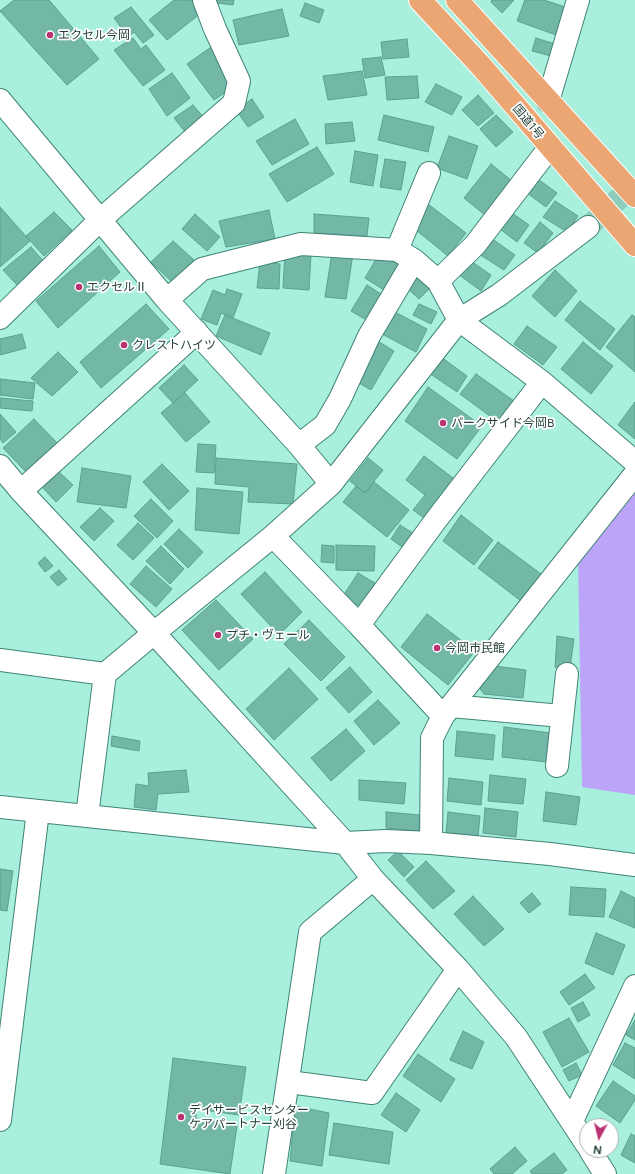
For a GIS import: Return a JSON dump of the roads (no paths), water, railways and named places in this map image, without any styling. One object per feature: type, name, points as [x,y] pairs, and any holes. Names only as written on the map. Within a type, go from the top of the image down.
[{"type":"highway","name":"国道1号","points":[[420,0],[481,66],[635,245]]},
{"type":"highway","points":[[457,0],[635,196]]},
{"type":"street","points":[[0,318],[100,220],[234,103],[239,81],[215,29],[204,0]]},
{"type":"street","points":[[548,101],[578,0]]},
{"type":"street","points":[[0,100],[167,300],[299,445],[331,484]]},
{"type":"street","points":[[438,281],[475,245],[550,147]]},
{"type":"street","points":[[299,445],[325,425],[340,399],[406,255],[429,173]]},
{"type":"street","points":[[87,816],[105,674],[273,536],[331,484],[459,320],[499,295],[588,227]]},
{"type":"street","points":[[167,300],[202,269],[301,244],[406,255],[438,281],[459,320],[542,382],[635,462]]},
{"type":"street","points":[[21,491],[197,332]]},
{"type":"street","points":[[359,625],[436,520],[542,382]]},
{"type":"street","points":[[0,466],[21,491],[154,633],[345,843],[373,879],[458,969],[516,1037],[579,1132]]},
{"type":"street","points":[[431,843],[432,738],[447,711],[635,474]]},
{"type":"street","points":[[273,536],[359,625],[447,711],[562,716]]},
{"type":"street","points":[[0,660],[105,674]]},
{"type":"street","points":[[557,766],[567,674]]},
{"type":"street","points":[[0,807],[345,843],[386,841],[431,843],[550,854],[635,865]]},
{"type":"street","points":[[0,1120],[38,812]]},
{"type":"street","points":[[274,1174],[310,932],[373,879]]},
{"type":"street","points":[[288,1082],[372,1093],[458,969]]},
{"type":"street","points":[[572,1121],[635,986]]},
{"type":"street","points":[[595,1158],[605,1174]]},
{"type":"tunnel","points":[[588,227],[635,184]]},
{"type":"place","name":"エクセル今岡","points":[[50,35]]},
{"type":"place","name":"エクセルⅡ","points":[[79,287]]},
{"type":"place","name":"クレストハイツ","points":[[124,345]]},
{"type":"place","name":"パークサイド今岡B","points":[[443,423]]},
{"type":"place","name":"プチ・ヴェール","points":[[218,635]]},
{"type":"place","name":"今岡市民館","points":[[437,648]]},
{"type":"place","name":"デイサービスセンター ケアパートナー刈谷","points":[[181,1117]]}]
